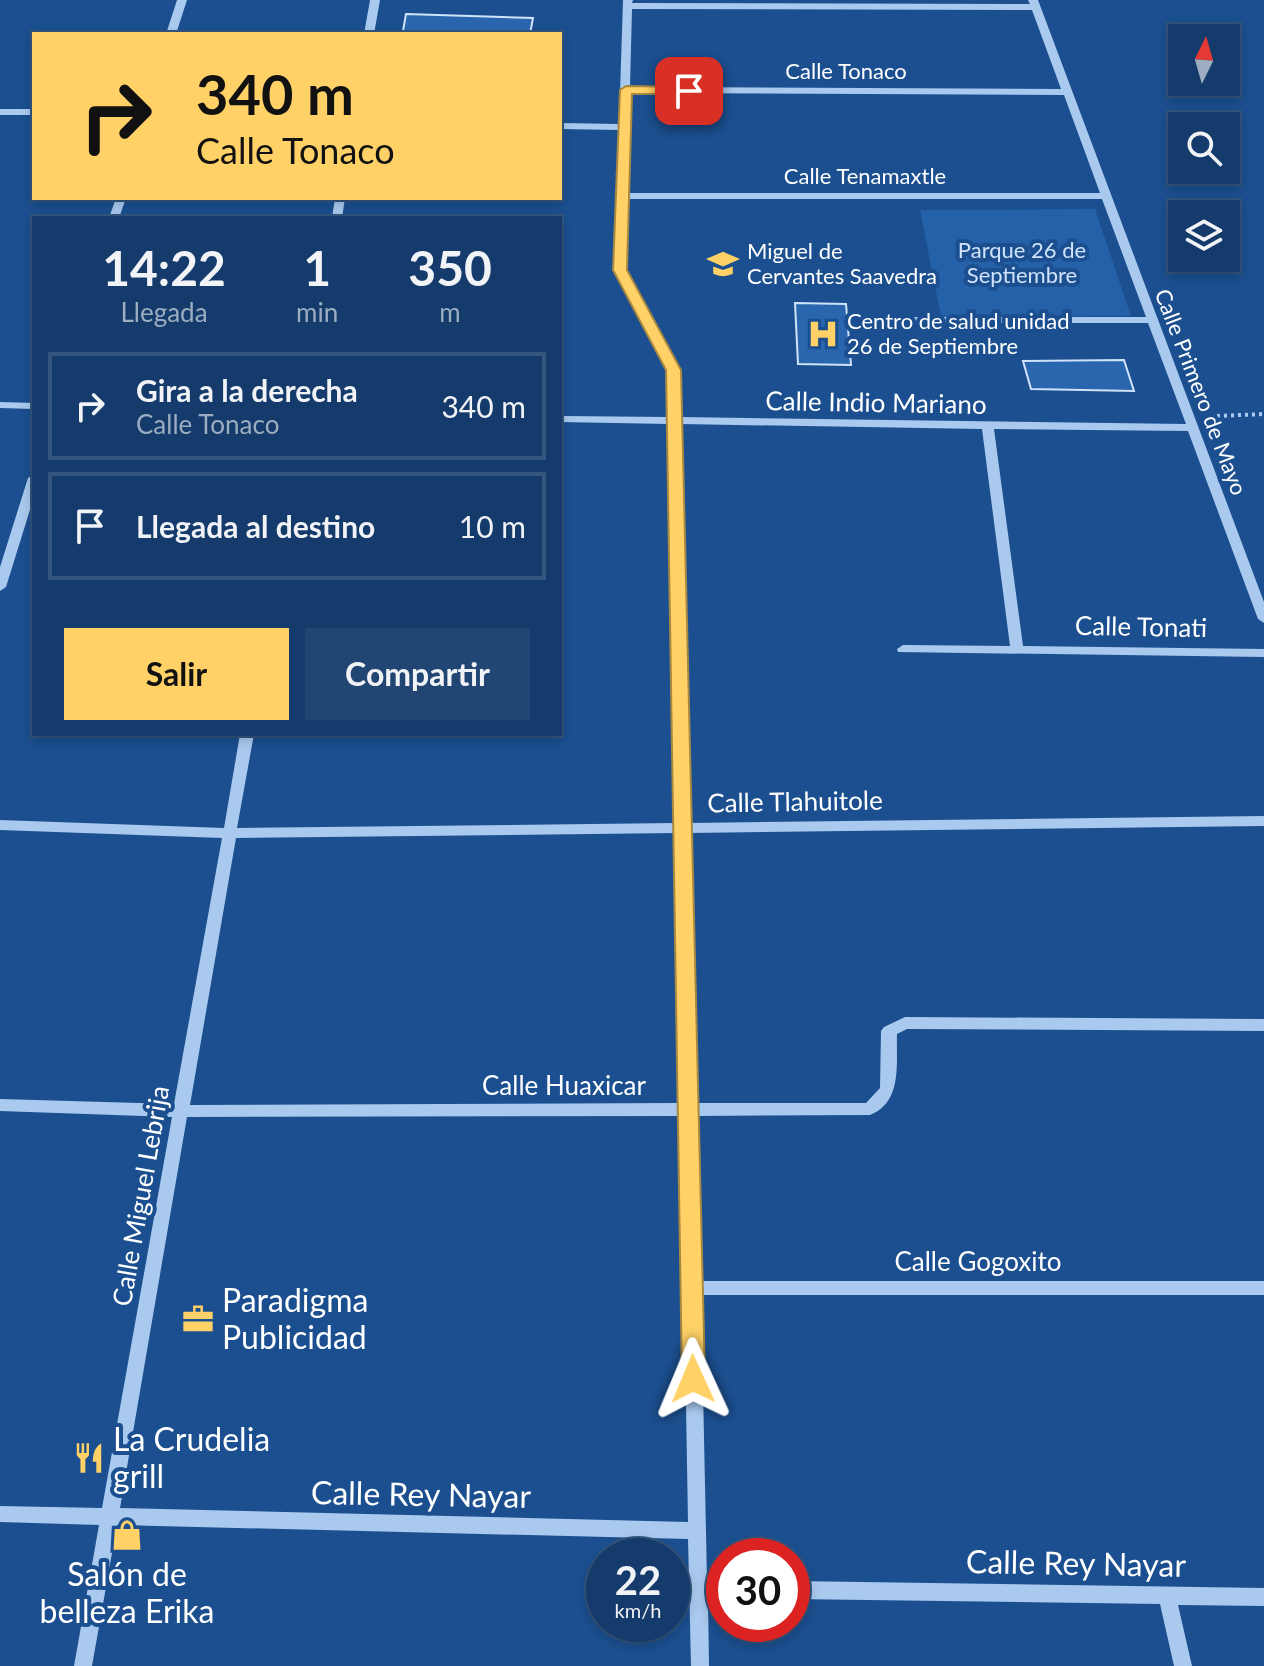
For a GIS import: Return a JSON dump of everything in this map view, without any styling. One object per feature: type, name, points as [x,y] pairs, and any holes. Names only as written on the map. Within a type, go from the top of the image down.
[{"type":"street","points":[[172,32],[182,0]]},
{"type":"street","points":[[369,32],[375,0]]},
{"type":"street","points":[[700,1666],[673,370],[620,270],[628,3],[1034,4]]},
{"type":"street","name":"Calle Primero de Mayo","points":[[1034,4],[1264,619]]},
{"type":"street","name":"Calle Tonaco","points":[[626,90],[1066,92]]},
{"type":"street","points":[[0,112],[32,112]]},
{"type":"street","points":[[562,126],[624,127]]},
{"type":"street","name":"Calle Tenamaxtle","points":[[623,196],[1106,196]]},
{"type":"street","points":[[884,320],[1152,320]]},
{"type":"street","points":[[0,405],[32,406]]},
{"type":"street","name":"Calle Indio Mariano","points":[[562,419],[988,427],[1190,422]]},
{"type":"street","points":[[988,427],[1017,650]]},
{"type":"street","points":[[0,587],[32,484]]},
{"type":"street","name":"Calle Tonati","points":[[903,649],[1264,653]]},
{"type":"street","name":"Calle Miguel Lebrija","points":[[83,1666],[247,736]]},
{"type":"street","name":"Calle Tlahuitole","points":[[0,825],[230,833],[1264,821]]},
{"type":"street","name":"Calle Huaxicar","points":[[0,1105],[180,1111],[870,1109],[888,1090],[886,1043],[889,1031],[905,1023],[1264,1025]]},
{"type":"street","name":"Calle Gogoxito","points":[[691,1288],[1264,1288]]},
{"type":"street","name":"Calle Rey Nayar","points":[[0,1514],[697,1531]]},
{"type":"street","points":[[699,1589],[706,1589]]},
{"type":"street","name":"Calle Rey Nayar","points":[[810,1590],[1264,1597]]},
{"type":"street","points":[[1167,1595],[1183,1666]]},
{"type":"path","points":[[1190,422],[1264,414]]},
{"type":"green space","name":"Parque 26 de Septiembre","points":[[1095,209],[1131,316],[941,317],[920,210]]},
{"type":"building","points":[[406,14],[533,18],[530,32],[403,31]]},
{"type":"building","name":"Centro de salud unidad 26 de Septiembre","points":[[795,303],[846,304],[851,365],[798,364]]},
{"type":"building","points":[[1124,360],[1134,391],[1031,389],[1023,361]]},
{"type":"place","name":"Miguel de Cervantes Saavedra","points":[[723,264]]},
{"type":"place","name":"Centro de salud unidad 26 de Septiembre","points":[[823,334]]},
{"type":"place","name":"Paradigma Publicidad","points":[[198,1319]]},
{"type":"place","name":"La Crudelia grill","points":[[89,1458]]},
{"type":"place","name":"Salón de belleza Erika","points":[[127,1535]]},
{"type":"route","points":[[689,91],[626,90],[620,270],[673,370],[693,1379]]}]
